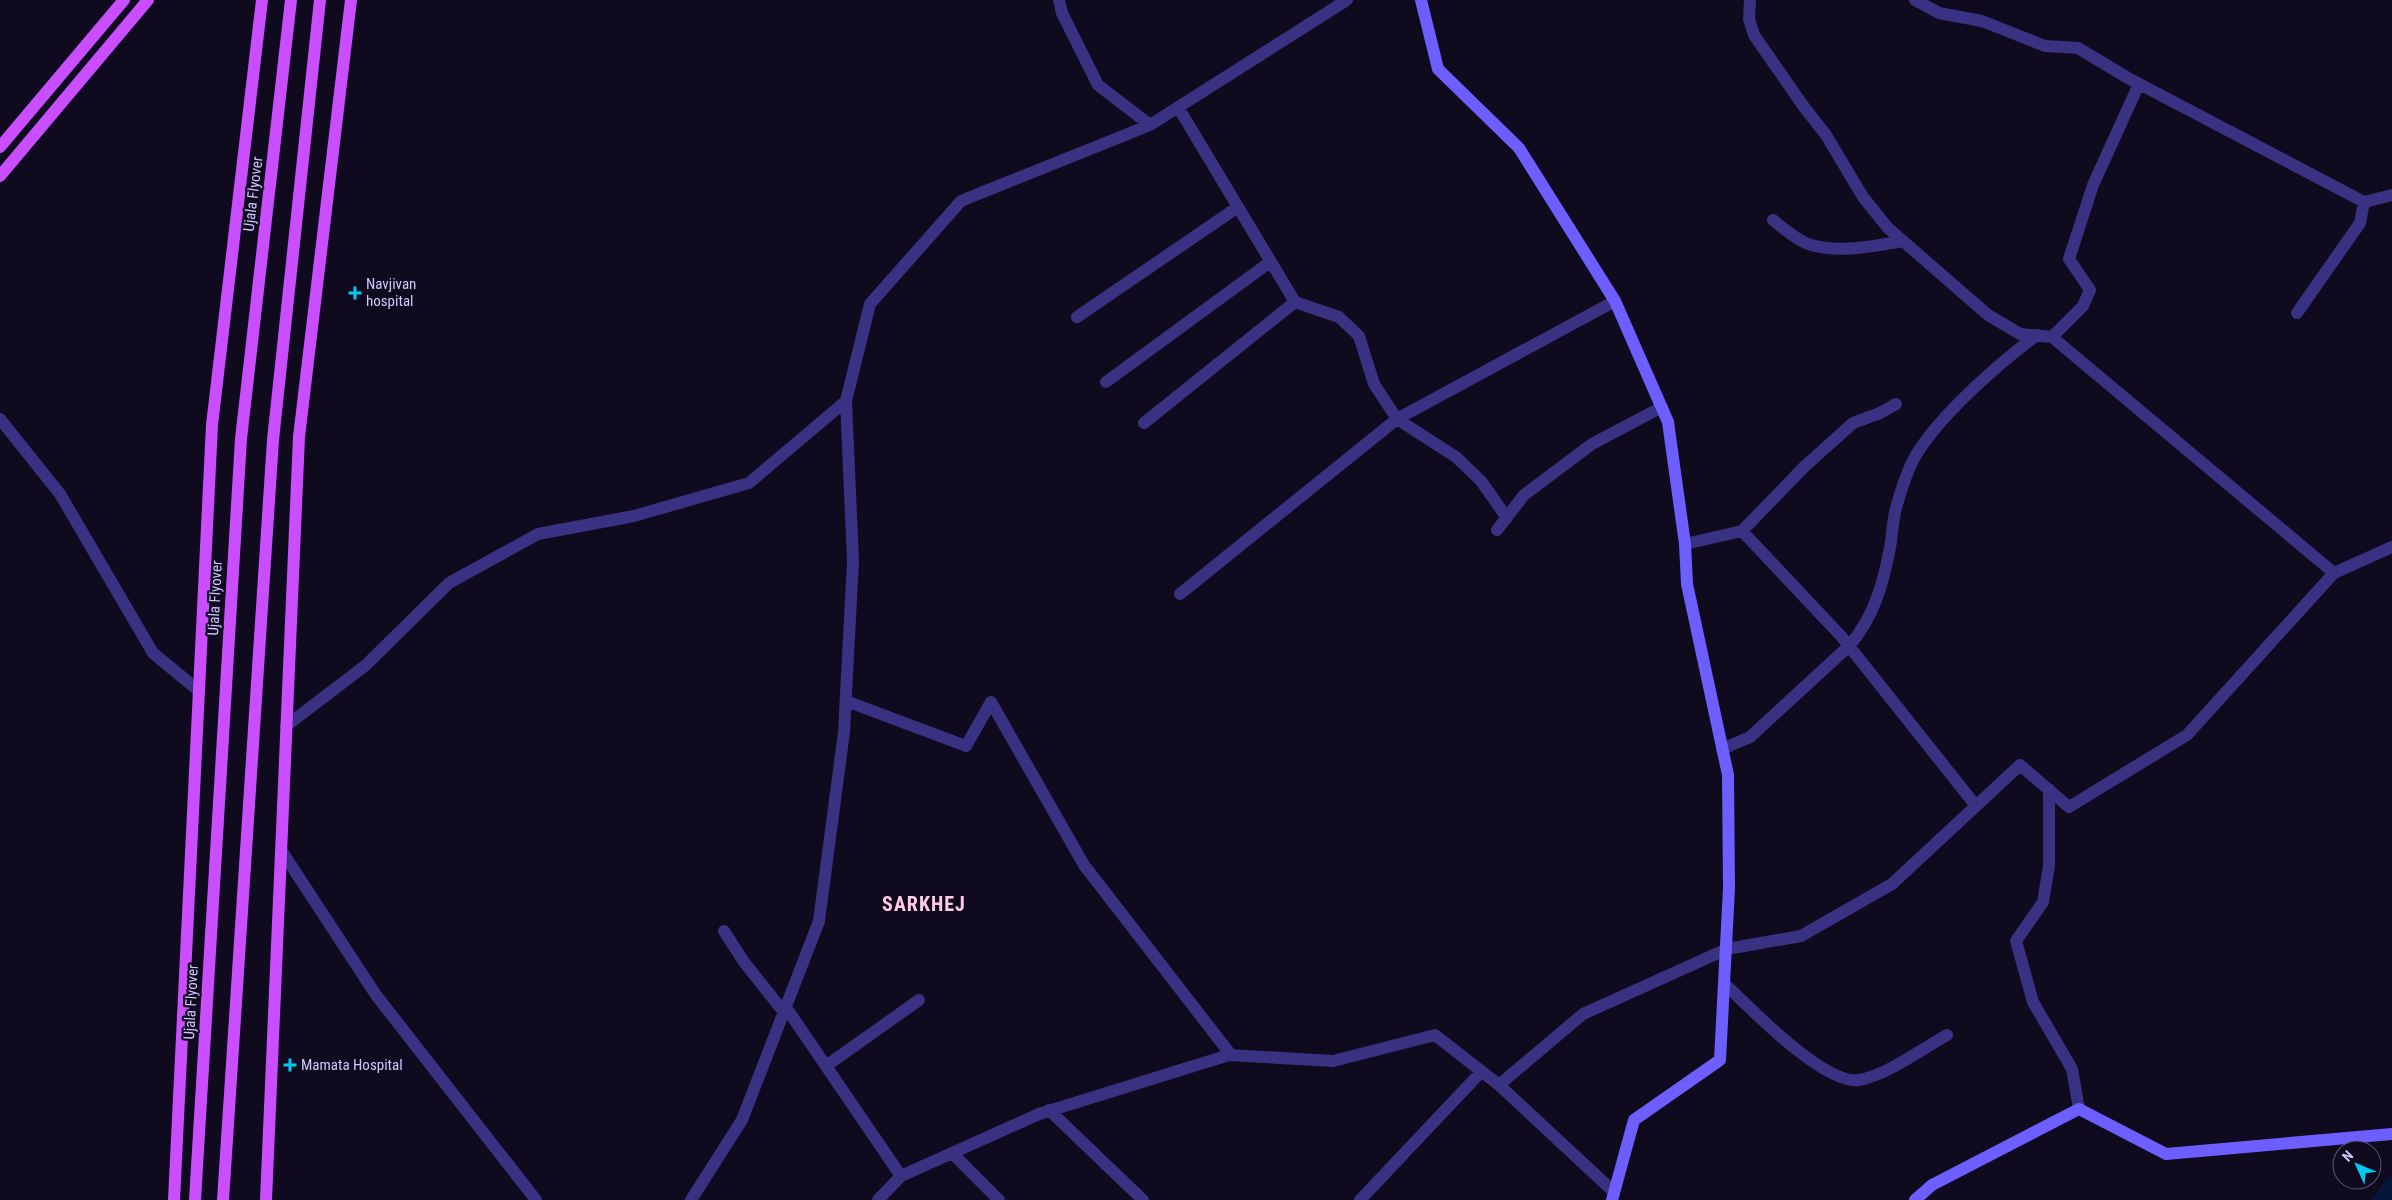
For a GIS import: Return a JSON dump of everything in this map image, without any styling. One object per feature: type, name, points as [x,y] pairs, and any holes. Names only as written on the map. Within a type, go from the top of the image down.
[{"type":"main road","points":[[0,147],[124,0]]},
{"type":"main road","points":[[0,176],[148,0]]},
{"type":"main road","points":[[174,1200],[212,425],[262,0]]},
{"type":"main road","name":"Ujala Flyover","points":[[195,1200],[241,439],[292,0]]},
{"type":"main road","points":[[223,1200],[273,440],[320,0]]},
{"type":"main road","points":[[266,1200],[299,438],[351,0]]},
{"type":"street","points":[[1060,0],[1062,12],[1098,85],[1150,125]]},
{"type":"street","points":[[691,1200],[742,1120],[818,921],[844,732],[846,701],[853,560],[846,401],[870,304],[961,201],[1150,125],[1347,0]]},
{"type":"street","points":[[878,1200],[901,1176],[1049,1110],[1231,1055],[1333,1061],[1435,1035],[1499,1084],[1613,1196],[1634,1120],[1720,1060],[1729,888],[1728,775],[1687,584],[1685,544],[1668,422],[1615,301],[1519,148],[1438,70],[1420,0]]},
{"type":"street","points":[[1750,0],[1749,20],[1759,43],[1826,135],[1863,197],[1888,228],[1988,315],[2020,334],[2052,337],[2334,573]]},
{"type":"street","points":[[1915,0],[1939,13],[1982,21],[2045,46],[2078,48],[2139,84],[2364,202],[2392,195]]},
{"type":"street","points":[[2052,337],[2083,306],[2090,290],[2069,259],[2096,177],[2139,84]]},
{"type":"street","points":[[1178,107],[1295,302],[1339,317],[1358,336],[1374,384],[1397,419],[1456,457],[1481,481],[1506,518]]},
{"type":"street","points":[[2297,313],[2360,223],[2364,202]]},
{"type":"street","points":[[1078,317],[1238,207]]},
{"type":"street","points":[[1773,220],[1807,244],[1831,248],[1850,249],[1903,241]]},
{"type":"street","points":[[1106,382],[1270,262]]},
{"type":"street","points":[[1180,594],[1397,419],[1615,301]]},
{"type":"street","points":[[1144,423],[1295,302]]},
{"type":"street","points":[[1722,748],[1750,737],[1849,646],[1860,633],[1880,593],[1895,514],[1904,483],[1916,456],[1952,413],[1987,376],[2037,335]]},
{"type":"street","points":[[286,726],[366,665],[449,583],[538,534],[634,516],[749,483],[846,401]]},
{"type":"street","points":[[1685,544],[1742,531],[1804,467],[1853,423],[1880,413],[1896,404]]},
{"type":"street","points":[[1497,530],[1524,495],[1592,444],[1662,407]]},
{"type":"street","points":[[0,419],[60,494],[153,653],[199,690]]},
{"type":"street","points":[[1742,531],[1849,646],[1976,806]]},
{"type":"street","points":[[1499,1084],[1583,1014],[1727,949],[1801,936],[1892,884],[2020,765],[2069,807],[2187,735],[2334,573],[2392,548]]},
{"type":"street","points":[[846,701],[966,746],[991,702],[1084,865],[1231,1055]]},
{"type":"street","points":[[2049,789],[2049,866],[2043,902],[2016,941],[2033,1002],[2072,1069],[2080,1109]]},
{"type":"street","points":[[281,850],[376,995],[536,1200]]},
{"type":"street","points":[[724,931],[744,962],[784,1009],[826,1066],[901,1176]]},
{"type":"street","points":[[1725,984],[1803,1055],[1834,1074],[1858,1080],[1885,1070],[1947,1035]]},
{"type":"street","points":[[826,1066],[920,1000]]},
{"type":"street","points":[[1360,1200],[1482,1071]]},
{"type":"street","points":[[2080,1109],[2166,1154],[2392,1134]]},
{"type":"street","points":[[1915,1200],[1932,1185],[2080,1109]]},
{"type":"street","points":[[1049,1110],[1142,1200]]},
{"type":"street","points":[[952,1154],[1000,1200]]},
{"type":"water","points":[[2392,1176],[2392,1200],[2371,1200],[2378,1190],[2382,1190],[2382,1185],[2388,1177]]},
{"type":"place","name":"Navjivan hospital","points":[[355,293]]},
{"type":"place","name":"Mamata Hospital","points":[[290,1065]]},
{"type":"district","name":"SARKHEJ","points":[[924,904]]}]
